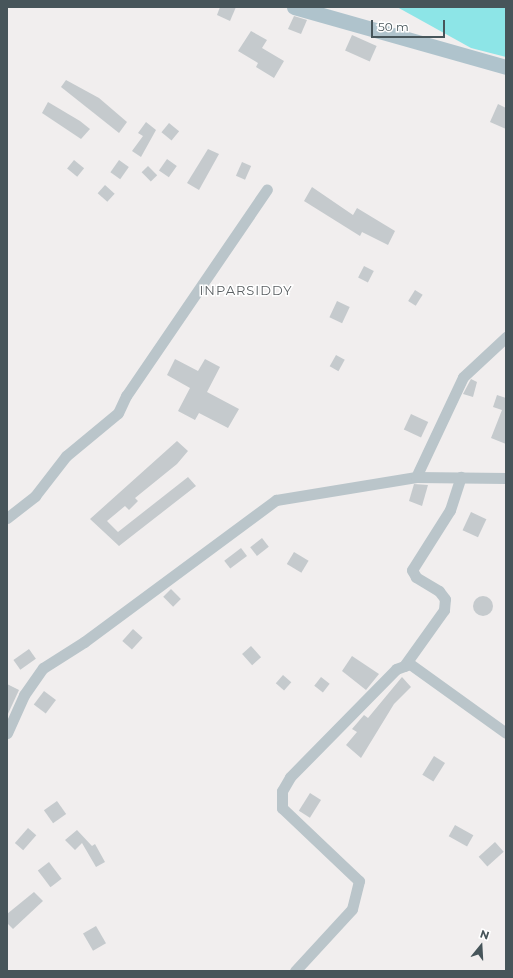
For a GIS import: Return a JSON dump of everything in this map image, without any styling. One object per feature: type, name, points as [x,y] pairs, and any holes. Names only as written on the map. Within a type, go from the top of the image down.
[{"type":"main road","points":[[294,7],[506,67]]},
{"type":"street","points":[[7,518],[35,496],[66,456],[118,413],[126,396],[268,189]]},
{"type":"street","points":[[416,477],[463,377],[506,337]]},
{"type":"street","points":[[404,666],[444,610],[442,595],[416,577],[412,570],[450,510],[461,476]]},
{"type":"street","points":[[7,733],[24,696],[44,668],[84,642],[276,500],[416,477],[461,476],[506,478]]},
{"type":"street","points":[[295,971],[352,909],[359,881],[282,808],[282,792],[290,777],[396,669],[404,666],[418,668],[506,732]]},
{"type":"water","points":[[397,7],[506,7],[506,57],[471,48]]},
{"type":"building","points":[[220,7],[236,7],[230,21],[217,15]]},
{"type":"building","points":[[294,16],[307,20],[301,34],[288,29]]},
{"type":"building","points":[[251,31],[267,40],[262,48],[284,61],[274,78],[256,67],[258,63],[238,51]]},
{"type":"building","points":[[352,35],[377,46],[370,62],[345,51]]},
{"type":"building","points":[[66,80],[99,98],[127,122],[119,133],[61,87]]},
{"type":"building","points":[[48,102],[80,121],[90,129],[81,139],[42,113]]},
{"type":"building","points":[[498,104],[506,108],[506,129],[490,122]]},
{"type":"building","points":[[146,122],[156,130],[141,157],[132,151],[143,136],[138,133]]},
{"type":"building","points":[[169,123],[179,131],[172,141],[161,132]]},
{"type":"building","points":[[208,149],[219,154],[199,190],[187,183]]},
{"type":"building","points":[[167,159],[177,166],[169,177],[159,170]]},
{"type":"building","points":[[74,160],[84,168],[77,177],[67,169]]},
{"type":"building","points":[[119,160],[129,167],[120,179],[110,172]]},
{"type":"building","points":[[242,162],[251,166],[245,180],[236,176]]},
{"type":"building","points":[[148,166],[157,175],[151,182],[142,172]]},
{"type":"building","points":[[105,185],[115,194],[107,202],[98,193]]},
{"type":"building","points":[[312,187],[353,215],[357,208],[395,231],[388,245],[362,232],[360,236],[304,201]]},
{"type":"building","points":[[364,266],[374,271],[368,283],[358,278]]},
{"type":"building","points":[[415,290],[423,295],[416,306],[408,301]]},
{"type":"building","points":[[337,301],[350,307],[342,323],[329,317]]},
{"type":"building","points":[[336,355],[345,360],[338,371],[330,366]]},
{"type":"building","points":[[175,359],[198,371],[205,359],[220,367],[207,392],[239,409],[228,428],[199,413],[195,420],[178,411],[190,388],[167,375]]},
{"type":"building","points":[[471,379],[477,382],[473,397],[463,394]]},
{"type":"building","points":[[497,395],[506,398],[506,444],[491,438],[502,410],[493,407]]},
{"type":"building","points":[[411,414],[428,422],[421,437],[404,429]]},
{"type":"building","points":[[177,441],[188,451],[177,464],[135,498],[138,501],[129,510],[125,506],[107,521],[118,532],[188,477],[196,486],[119,546],[90,519]]},
{"type":"building","points":[[414,484],[428,485],[422,506],[409,501]]},
{"type":"building","points":[[471,512],[486,519],[478,537],[463,530]]},
{"type":"building","points":[[262,538],[269,547],[257,556],[250,547]]},
{"type":"building","points":[[241,548],[247,556],[230,569],[224,561]]},
{"type":"building","points":[[294,552],[309,561],[301,573],[287,564]]},
{"type":"building","points":[[171,589],[181,599],[173,607],[163,597]]},
{"type":"building","points":[[483,596],[490,599],[493,606],[490,613],[483,616],[476,613],[473,606],[476,599]]},
{"type":"building","points":[[133,629],[143,638],[132,650],[122,641]]},
{"type":"building","points":[[251,646],[261,657],[252,665],[242,654]]},
{"type":"building","points":[[29,649],[36,659],[20,670],[13,660]]},
{"type":"building","points":[[352,656],[379,674],[366,690],[342,671]]},
{"type":"building","points":[[283,675],[291,682],[284,691],[276,683]]},
{"type":"building","points":[[321,677],[330,684],[323,692],[314,686]]},
{"type":"building","points":[[402,677],[411,687],[394,704],[361,758],[346,745],[357,732],[352,729],[364,715],[368,718]]},
{"type":"building","points":[[7,684],[19,690],[7,716]]},
{"type":"building","points":[[44,691],[56,700],[46,714],[34,705]]},
{"type":"building","points":[[434,756],[445,763],[433,782],[422,775]]},
{"type":"building","points":[[310,793],[321,800],[310,818],[299,811]]},
{"type":"building","points":[[57,801],[66,814],[53,823],[44,810]]},
{"type":"building","points":[[455,825],[473,835],[467,847],[449,836]]},
{"type":"building","points":[[28,828],[36,835],[23,850],[15,843]]},
{"type":"building","points":[[77,830],[92,846],[95,844],[105,862],[96,867],[82,843],[75,850],[65,840]]},
{"type":"building","points":[[495,842],[504,852],[487,866],[479,857]]},
{"type":"building","points":[[49,862],[62,879],[50,887],[38,870]]},
{"type":"building","points":[[34,892],[43,901],[13,929],[7,923],[7,914]]},
{"type":"building","points":[[96,926],[106,943],[93,951],[83,934]]},
{"type":"district","name":"INPARSIDDY","points":[[246,290]]}]
